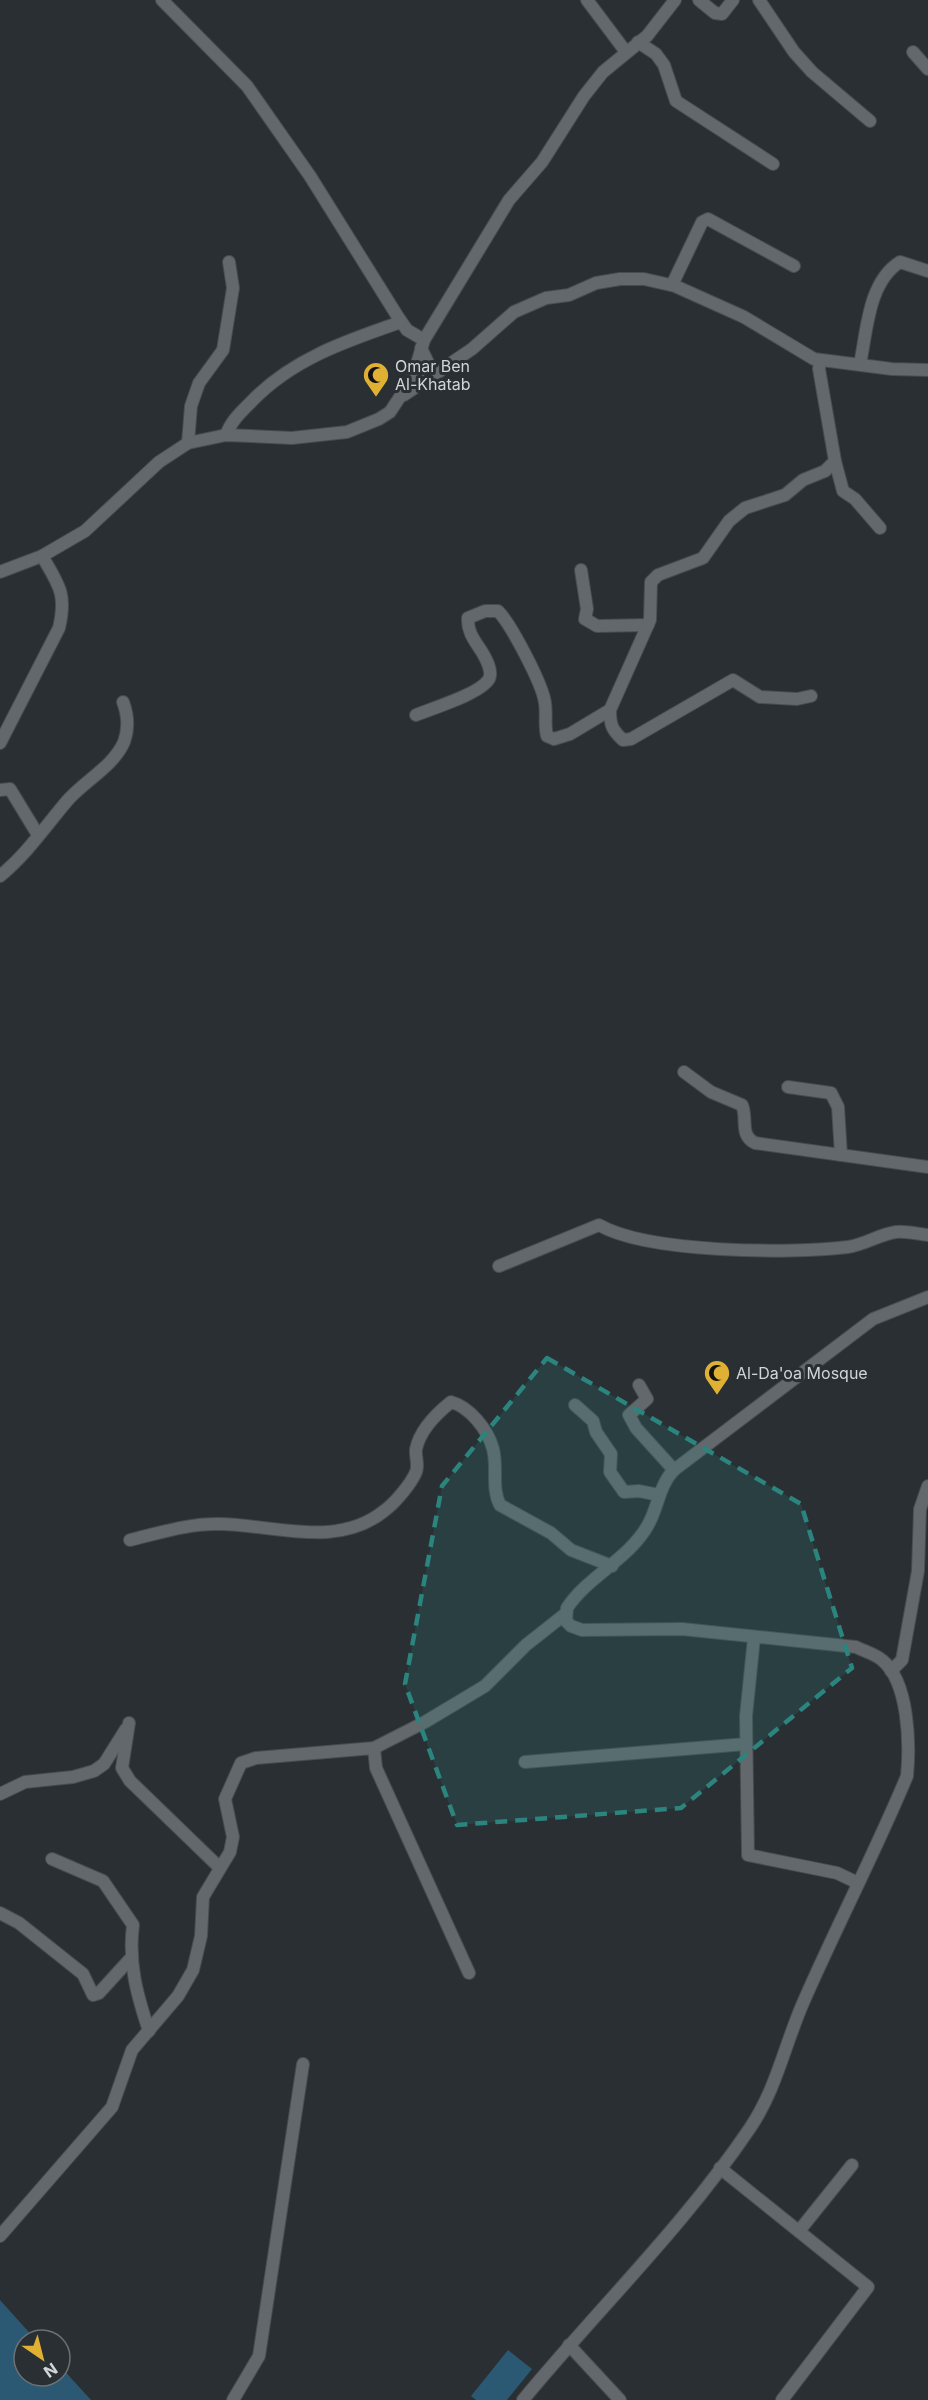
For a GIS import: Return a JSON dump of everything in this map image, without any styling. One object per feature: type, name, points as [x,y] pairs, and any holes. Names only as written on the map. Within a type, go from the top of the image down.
[{"type":"street","points":[[162,0],[247,86],[310,176],[401,322],[423,344],[431,369],[440,371]]},
{"type":"street","points":[[587,0],[626,52]]},
{"type":"street","points":[[0,572],[42,556],[85,531],[159,462],[188,443],[226,435],[292,438],[347,432],[390,412],[413,377],[423,344],[509,200],[542,162],[584,96],[603,72],[666,14],[675,0]]},
{"type":"street","points":[[699,0],[715,13],[722,14],[733,0]]},
{"type":"street","points":[[759,0],[794,52],[812,72],[870,121]]},
{"type":"street","points":[[638,42],[656,54],[664,65],[676,101],[772,164]]},
{"type":"street","points":[[913,52],[928,69]]},
{"type":"street","points":[[672,285],[702,222],[708,219],[794,266]]},
{"type":"street","points":[[188,443],[191,406],[199,383],[223,350],[233,288],[229,262]]},
{"type":"street","points":[[860,364],[874,296],[890,268],[900,262],[928,271]]},
{"type":"street","points":[[402,397],[472,349],[514,312],[546,298],[569,295],[596,283],[620,279],[644,279],[672,285],[744,317],[820,360],[892,369],[928,370]]},
{"type":"street","points":[[226,435],[230,425],[271,381],[320,352],[401,322]]},
{"type":"street","points":[[820,360],[819,369],[835,461],[843,491],[855,499],[880,528]]},
{"type":"street","points":[[811,696],[797,699],[760,697],[733,680],[632,739],[623,740],[610,726],[610,710],[648,625],[651,582],[658,575],[703,558],[729,521],[745,508],[785,495],[803,480],[825,471],[835,461]]},
{"type":"street","points":[[2,735],[59,628],[64,609],[62,588],[42,556]]},
{"type":"street","points":[[581,570],[587,609],[585,619],[597,626],[648,625]]},
{"type":"street","points":[[417,715],[478,689],[488,679],[490,671],[485,658],[467,628],[468,618],[485,611],[498,611],[507,620],[545,702],[544,725],[547,736],[554,739],[570,734],[610,710]]},
{"type":"street","points":[[0,876],[68,800],[106,765],[123,742],[129,716],[123,702]]},
{"type":"street","points":[[0,790],[10,789],[38,835]]},
{"type":"street","points":[[684,1072],[711,1092],[742,1105],[746,1115],[744,1133],[755,1143],[928,1167]]},
{"type":"street","points":[[788,1087],[831,1093],[838,1107],[841,1155]]},
{"type":"street","points":[[499,1266],[599,1225],[610,1231],[679,1246],[791,1252],[851,1247],[896,1232],[928,1235]]},
{"type":"street","points":[[0,2236],[112,2107],[132,2049],[178,1996],[193,1970],[201,1936],[203,1897],[230,1852],[233,1837],[225,1799],[235,1770],[241,1763],[256,1758],[374,1748],[425,1722],[485,1686],[526,1645],[564,1615],[571,1601],[612,1566],[648,1525],[659,1495],[674,1470],[873,1319],[928,1297]]},
{"type":"street","points":[[639,1385],[646,1399],[629,1415],[636,1428],[674,1470]]},
{"type":"street","points":[[130,1540],[176,1528],[219,1524],[279,1531],[328,1533],[359,1527],[385,1511],[407,1485],[417,1471],[416,1451],[421,1434],[440,1411],[451,1402],[464,1406],[480,1425],[493,1449],[496,1497],[500,1505],[551,1533],[570,1550],[612,1566]]},
{"type":"street","points":[[575,1405],[593,1421],[596,1432],[610,1454],[610,1472],[624,1492],[639,1491],[659,1495]]},
{"type":"street","points":[[891,1671],[902,1660],[923,1543],[920,1509],[928,1486]]},
{"type":"street","points":[[523,2400],[569,2344],[671,2232],[751,2127],[771,2089],[802,2005],[908,1776],[910,1753],[906,1718],[899,1687],[891,1671],[881,1659],[856,1647],[682,1629],[582,1630],[571,1626],[564,1615]]},
{"type":"street","points":[[754,1638],[746,1716],[748,1855],[837,1872],[858,1883]]},
{"type":"street","points":[[0,1794],[25,1782],[73,1777],[94,1771],[104,1764],[129,1724],[122,1768],[130,1781],[219,1867]]},
{"type":"street","points":[[525,1762],[746,1744]]},
{"type":"street","points":[[374,1748],[376,1768],[469,1972]]},
{"type":"street","points":[[52,1859],[103,1881],[133,1925],[131,1958],[136,1992],[149,2031]]},
{"type":"street","points":[[0,1913],[19,1923],[83,1974],[93,1995],[99,1993],[131,1958]]},
{"type":"street","points":[[233,2400],[259,2356],[303,2064]]},
{"type":"street","points":[[799,2232],[852,2164]]},
{"type":"street","points":[[720,2168],[868,2287],[782,2400]]},
{"type":"street","points":[[569,2344],[593,2367],[620,2400]]},
{"type":"highlighted area","points":[[547,1358],[801,1504],[852,1668],[681,1808],[457,1825],[405,1684],[442,1486]]},
{"type":"shaded area","points":[[0,2300],[25,2328],[12,2328],[12,2388],[72,2388],[72,2379],[91,2400],[0,2400]]},
{"type":"shaded area","points":[[508,2350],[532,2369],[507,2400],[476,2400],[471,2396]]},
{"type":"place","name":"Omar Ben Al-Khatab","points":[[376,398]]},
{"type":"place","name":"Al-Da'oa Mosque","points":[[717,1396]]}]
